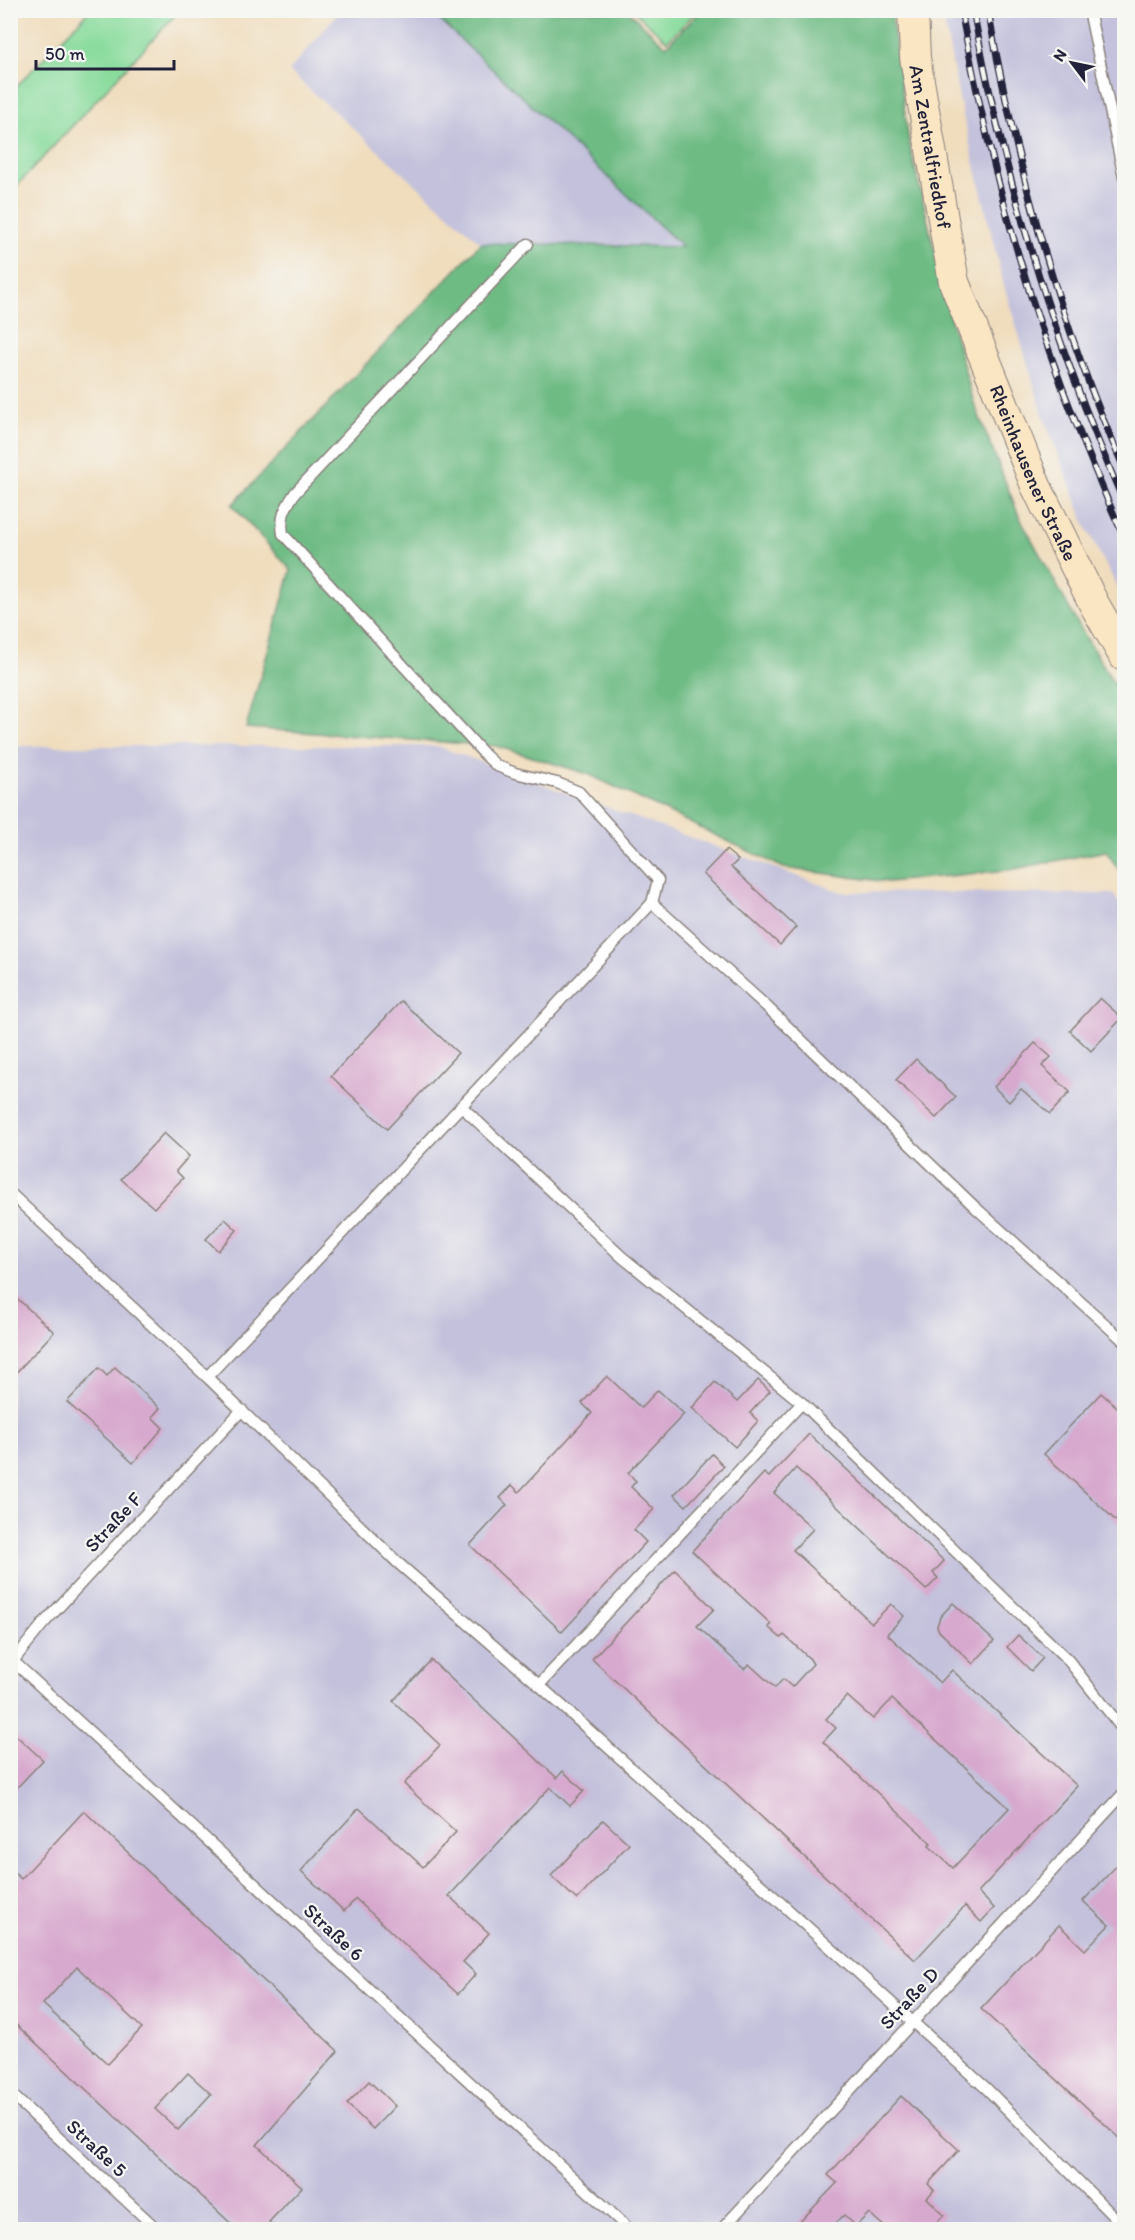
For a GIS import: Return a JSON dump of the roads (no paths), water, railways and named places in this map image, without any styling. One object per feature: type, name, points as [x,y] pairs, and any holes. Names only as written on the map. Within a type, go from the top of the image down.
[{"type":"street","name":"Am Zentralfriedhof","points":[[913,10],[915,58],[954,282]]},
{"type":"street","name":"Rheinhausener Straße","points":[[954,282],[1036,486],[1094,604],[1125,656]]},
{"type":"lane","points":[[1089,10],[1125,177]]},
{"type":"lane","points":[[207,1377],[652,903],[658,880],[579,792],[557,783],[515,773],[497,765],[486,756],[283,534],[280,522],[284,510],[295,493],[528,244]]},
{"type":"lane","points":[[652,903],[766,1006],[976,1208],[1125,1341]]},
{"type":"lane","points":[[461,1106],[622,1257],[802,1403],[1068,1660],[1125,1731]]},
{"type":"lane","points":[[10,1193],[242,1410],[399,1563],[539,1685],[987,2089],[1123,2224]]},
{"type":"lane","points":[[539,1685],[802,1403]]},
{"type":"lane","name":"Straße F","points":[[12,1661],[43,1624],[242,1410]]},
{"type":"lane","name":"Straße 6","points":[[12,1661],[630,2229]]},
{"type":"lane","name":"Straße D","points":[[721,2229],[1125,1793]]},
{"type":"lane","name":"Straße 5","points":[[10,2093],[158,2229]]},
{"type":"railway","points":[[961,10],[996,172],[1026,279],[1061,384],[1112,512],[1124,536]]},
{"type":"railway","points":[[973,10],[1000,137],[1034,261],[1076,383],[1124,502]]},
{"type":"railway","points":[[988,10],[1012,127],[1042,244],[1080,358],[1124,468]]}]
